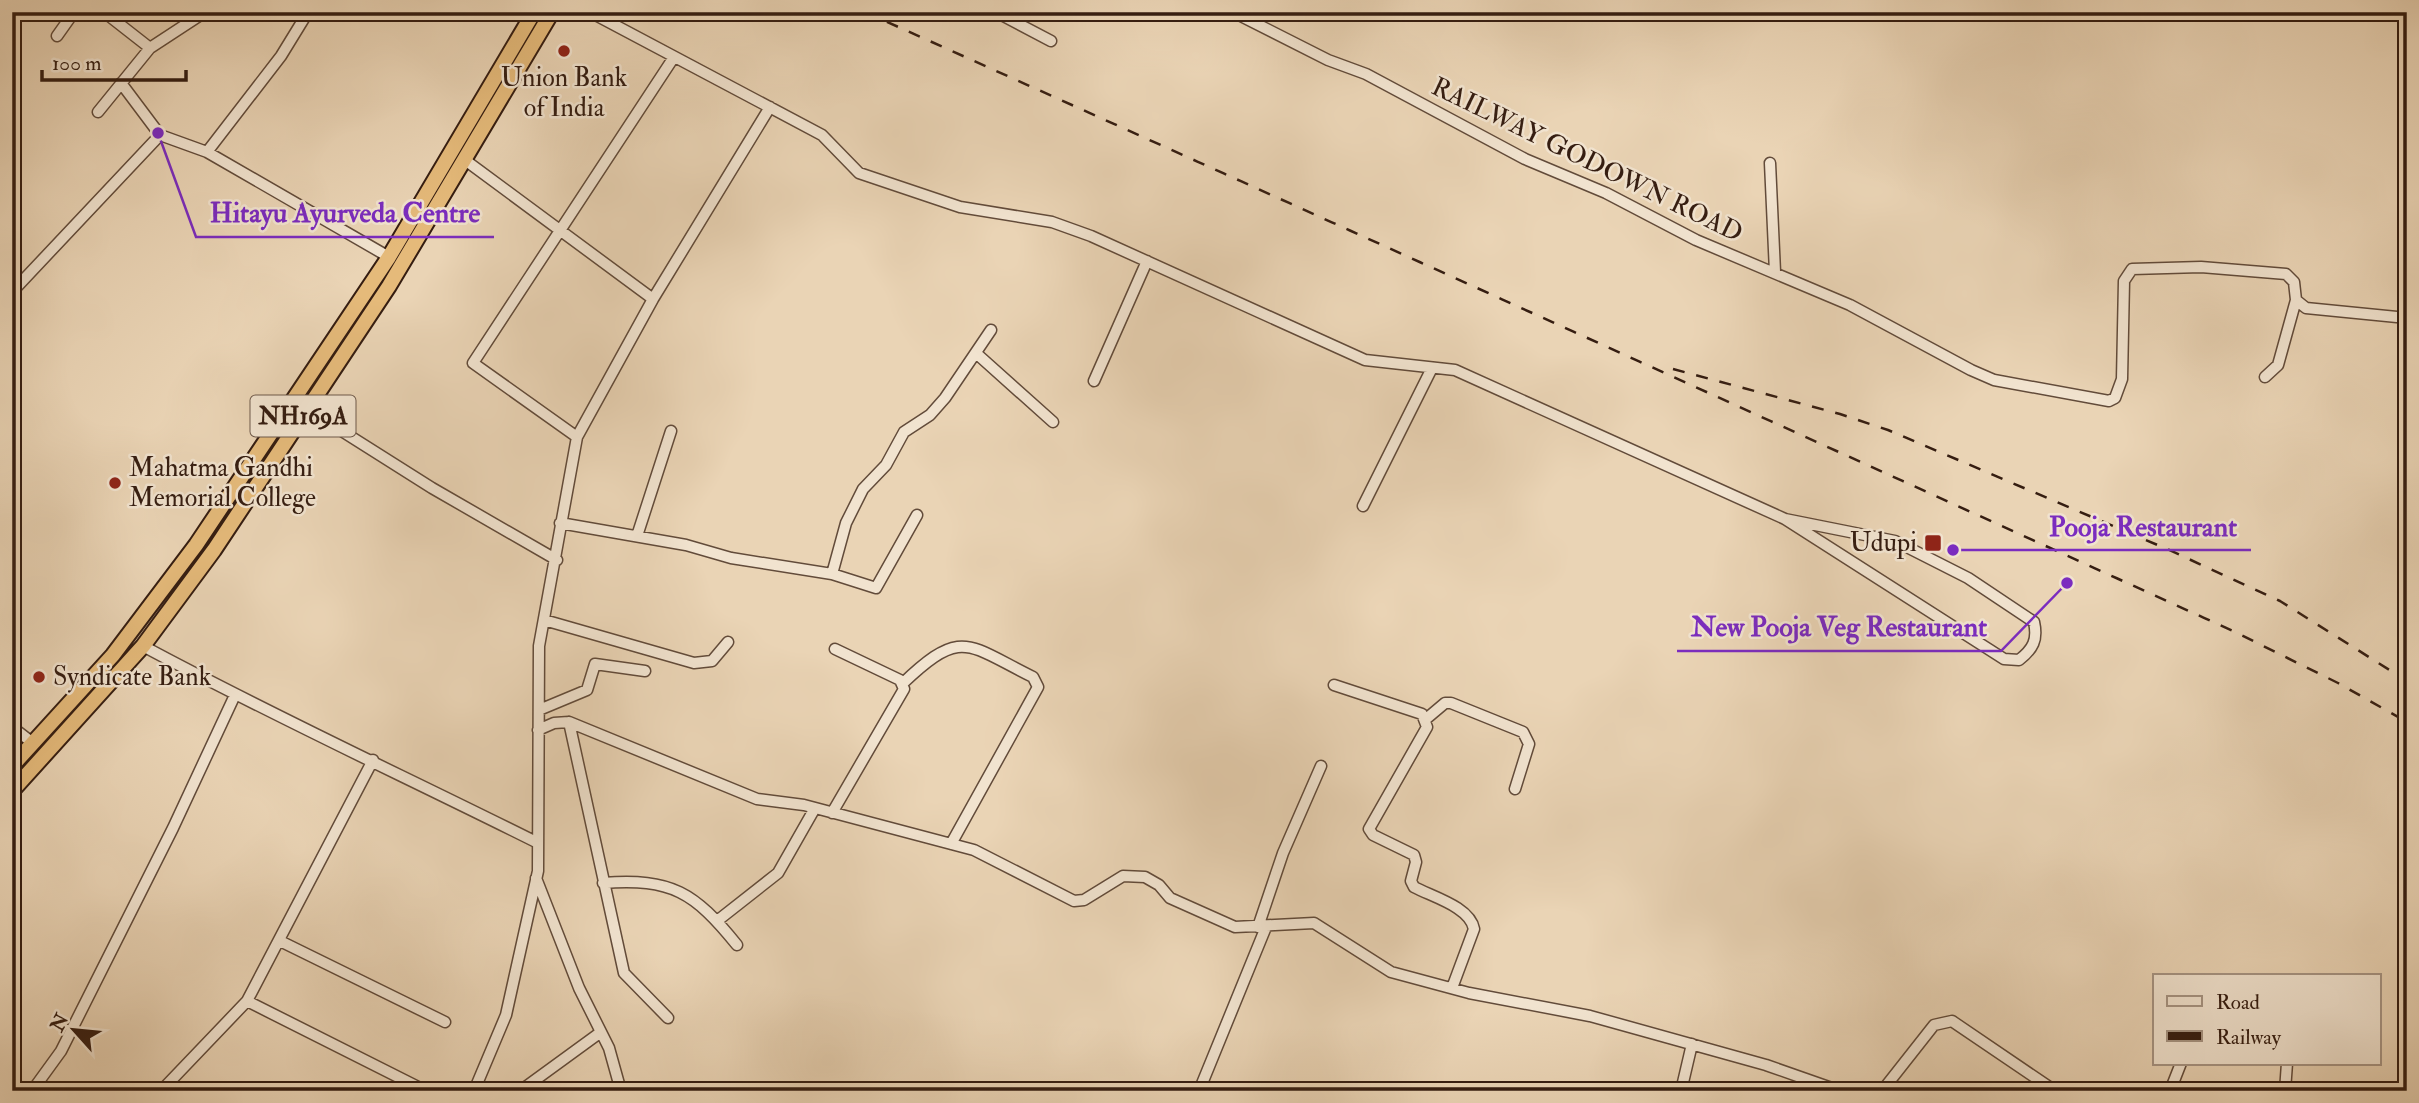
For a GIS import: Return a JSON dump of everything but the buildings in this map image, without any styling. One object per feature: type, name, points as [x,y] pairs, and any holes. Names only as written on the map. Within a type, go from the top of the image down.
[{"type":"highway","name":"NH169A","points":[[12,766],[142,620],[264,444],[389,257],[534,12]]},
{"type":"highway","name":"NH169A","points":[[12,791],[143,646],[214,550],[465,160],[552,12]]},
{"type":"street","points":[[57,36],[74,12]]},
{"type":"street","points":[[104,12],[150,48]]},
{"type":"street","points":[[98,112],[150,48],[205,12]]},
{"type":"street","points":[[206,152],[281,56],[308,12]]},
{"type":"street","points":[[590,12],[822,135],[859,173],[960,207],[1052,222],[1147,261],[1365,360],[1455,370],[1785,520],[2004,659],[2019,660],[2031,651],[2037,636],[2034,622],[1968,578],[1882,537],[1785,520]]},
{"type":"street","points":[[996,12],[1051,41]]},
{"type":"street","name":"RAILWAY GODOWN ROAD","points":[[1233,12],[1328,60],[1366,74],[1525,159],[1606,193],[1696,240],[1850,305],[1994,380],[2109,401],[2119,393],[2122,379],[2124,281],[2132,269],[2201,267],[2286,274],[2294,282],[2296,300]]},
{"type":"street","points":[[577,437],[473,363],[674,57]]},
{"type":"street","points":[[121,83],[160,135],[206,152],[389,257]]},
{"type":"street","points":[[474,1091],[506,1015],[537,878],[539,646],[557,560],[560,523],[577,437],[653,299],[770,107]]},
{"type":"street","points":[[12,292],[160,135]]},
{"type":"street","points":[[465,160],[653,299]]},
{"type":"street","points":[[1770,163],[1775,272]]},
{"type":"street","points":[[1094,381],[1147,261]]},
{"type":"street","points":[[2264,377],[2278,365],[2296,300],[2306,309],[2407,318]]},
{"type":"street","points":[[832,574],[846,523],[863,489],[886,465],[904,432],[930,415],[991,330]]},
{"type":"street","points":[[976,354],[1053,422]]},
{"type":"street","points":[[1363,506],[1433,368]]},
{"type":"street","points":[[307,409],[432,488],[557,560]]},
{"type":"street","points":[[637,536],[671,431]]},
{"type":"street","points":[[264,444],[278,453]]},
{"type":"street","points":[[560,523],[686,545],[731,558],[832,574],[876,588],[918,515]]},
{"type":"street","points":[[544,620],[694,663],[712,660],[728,642]]},
{"type":"street","points":[[143,646],[235,695],[373,760],[538,843]]},
{"type":"street","points":[[902,684],[939,652],[950,646],[970,646],[1033,677],[1038,687],[951,844]]},
{"type":"street","points":[[835,649],[902,684]]},
{"type":"street","points":[[538,710],[587,690],[595,664],[601,662],[645,671]]},
{"type":"street","points":[[832,813],[903,693],[902,684]]},
{"type":"street","points":[[1334,685],[1422,714],[1426,719],[1427,727],[1370,830],[1373,835],[1414,855],[1416,862],[1411,881],[1414,887],[1466,914],[1473,922],[1474,929],[1452,988]]},
{"type":"street","points":[[32,1091],[61,1051],[173,828],[235,695]]},
{"type":"street","points":[[1426,719],[1444,703],[1451,703],[1523,732],[1529,744],[1515,789]]},
{"type":"street","points":[[538,730],[554,723],[569,722],[757,799],[815,808],[974,850],[1073,901],[1084,900],[1123,876],[1145,877],[1159,885],[1170,898],[1234,927],[1314,923],[1391,972],[1452,988],[1590,1016],[1692,1044],[1840,1091]]},
{"type":"street","points":[[569,722],[624,973],[668,1018]]},
{"type":"street","points":[[12,727],[34,744]]},
{"type":"street","points":[[161,1091],[247,1001],[373,760]]},
{"type":"street","points":[[1199,1091],[1262,927],[1283,853],[1321,766]]},
{"type":"street","points":[[717,920],[778,873],[815,808]]},
{"type":"street","points":[[537,878],[579,988],[601,1032],[621,1091]]},
{"type":"street","points":[[603,883],[668,885],[682,890],[717,920],[737,945]]},
{"type":"street","points":[[280,941],[445,1022]]},
{"type":"street","points":[[247,1001],[426,1091]]},
{"type":"street","points":[[1882,1091],[1934,1025],[1952,1021],[2055,1091]]},
{"type":"street","points":[[520,1091],[601,1032]]},
{"type":"street","points":[[1681,1091],[1692,1044]]},
{"type":"street","points":[[2170,1091],[2181,1064]]},
{"type":"street","points":[[2285,1091],[2287,1064]]},
{"type":"railway","points":[[865,12],[2233,631],[2338,683],[2407,722]]},
{"type":"railway","points":[[1673,369],[1840,414],[1888,430],[2167,549],[2280,601],[2407,681]]},
{"type":"place","name":"Union Bank of India","points":[[564,51]]},
{"type":"place","name":"Hitayu Ayurveda Centre","points":[[158,133]]},
{"type":"place","name":"Mahatma Gandhi Memorial College","points":[[115,483]]},
{"type":"place","name":"Udupi","points":[[1933,543]]},
{"type":"place","name":"Pooja Restaurant","points":[[1953,550]]},
{"type":"place","name":"New Pooja Veg Restaurant","points":[[2067,583]]},
{"type":"place","name":"Syndicate Bank","points":[[39,677]]}]
